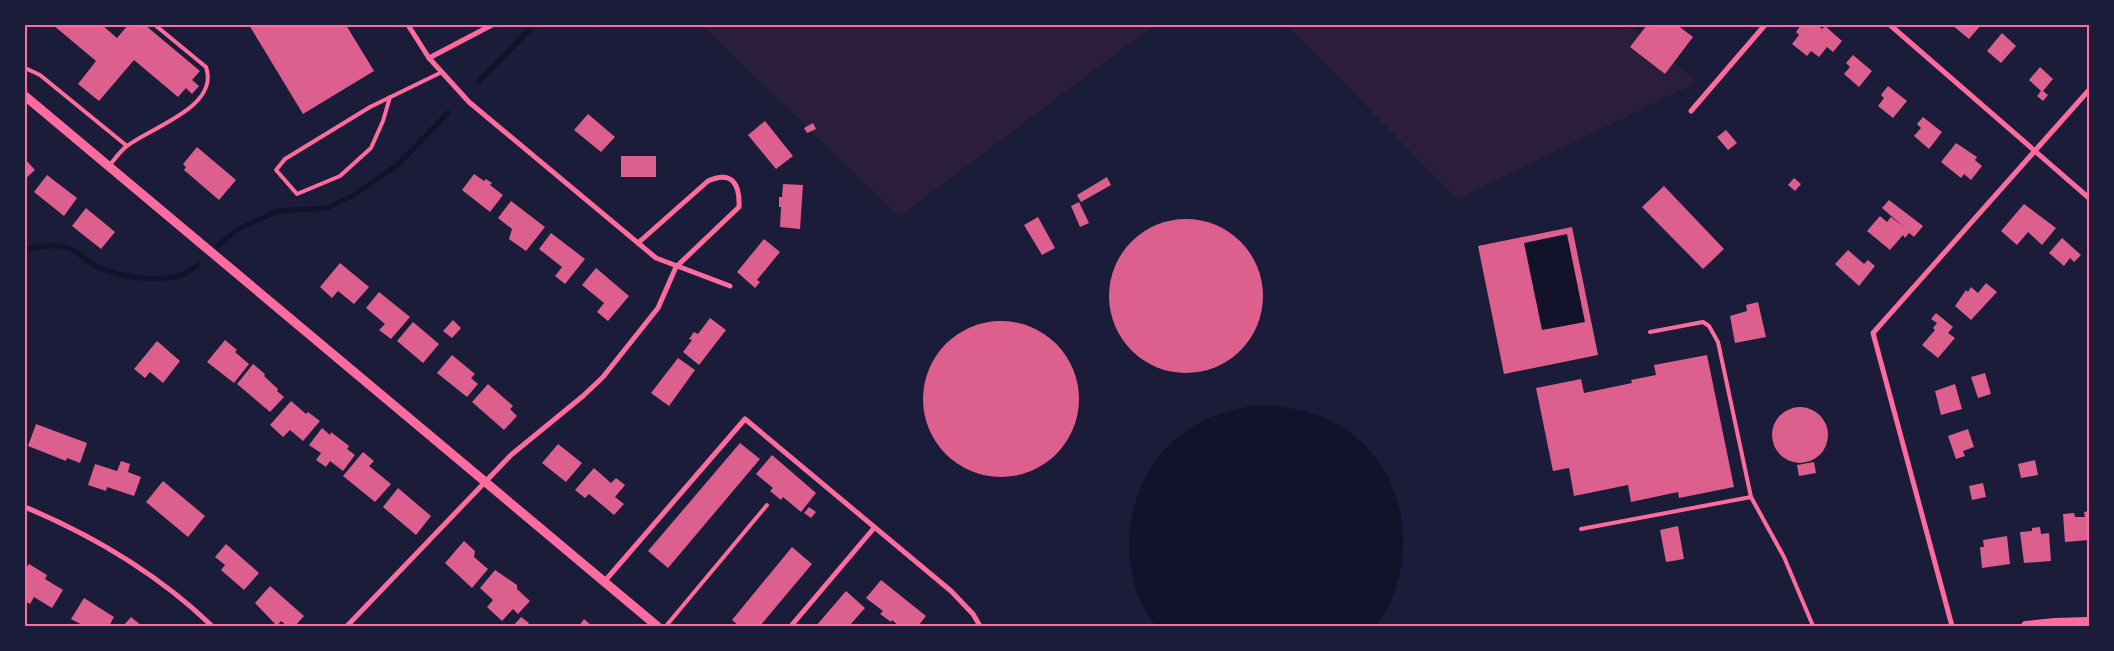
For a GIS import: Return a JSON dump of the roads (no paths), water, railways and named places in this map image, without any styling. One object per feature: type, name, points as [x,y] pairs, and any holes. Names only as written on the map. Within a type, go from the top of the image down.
[{"type":"main road","points":[[2026,626],[2089,622]]},
{"type":"street","points":[[408,25],[429,58],[469,102],[656,258],[730,286]]},
{"type":"street","points":[[429,58],[492,25]]},
{"type":"street","points":[[1691,111],[1765,25]]},
{"type":"street","points":[[1890,25],[2089,198]]},
{"type":"street","points":[[1952,626],[1873,334],[2089,90]]},
{"type":"street","points":[[25,96],[657,626]]},
{"type":"street","points":[[347,626],[484,481],[511,455],[583,396],[602,377],[658,308],[676,267],[739,206],[740,191],[735,182],[727,178],[716,177],[708,181],[638,243]]},
{"type":"street","points":[[604,582],[745,419],[951,591],[973,614],[980,626]]},
{"type":"street","points":[[25,507],[68,524],[129,559],[186,601],[212,626]]},
{"type":"street","points":[[791,626],[874,528]]},
{"type":"lane","points":[[109,166],[127,146],[177,118],[202,95],[207,85],[208,74],[206,67],[155,25]]},
{"type":"lane","points":[[25,68],[40,75],[127,146]]},
{"type":"lane","points":[[390,97],[383,121],[371,148],[340,176],[296,194],[276,170],[285,159],[370,107],[390,97],[442,72]]},
{"type":"lane","points":[[1650,332],[1703,322],[1714,333],[1751,497],[1784,557],[1813,626]]},
{"type":"lane","points":[[1581,529],[1751,497]]},
{"type":"lane","points":[[666,626],[767,505]]},
{"type":"waterway","points":[[479,81],[534,25]]},
{"type":"waterway","points":[[594,25],[599,25]]},
{"type":"waterway","points":[[218,246],[236,230],[278,211],[327,208],[354,195],[397,165],[448,113]]},
{"type":"waterway","points":[[25,249],[48,246],[65,247],[74,250],[90,263],[100,268],[134,277],[158,278],[181,275],[198,265]]}]
